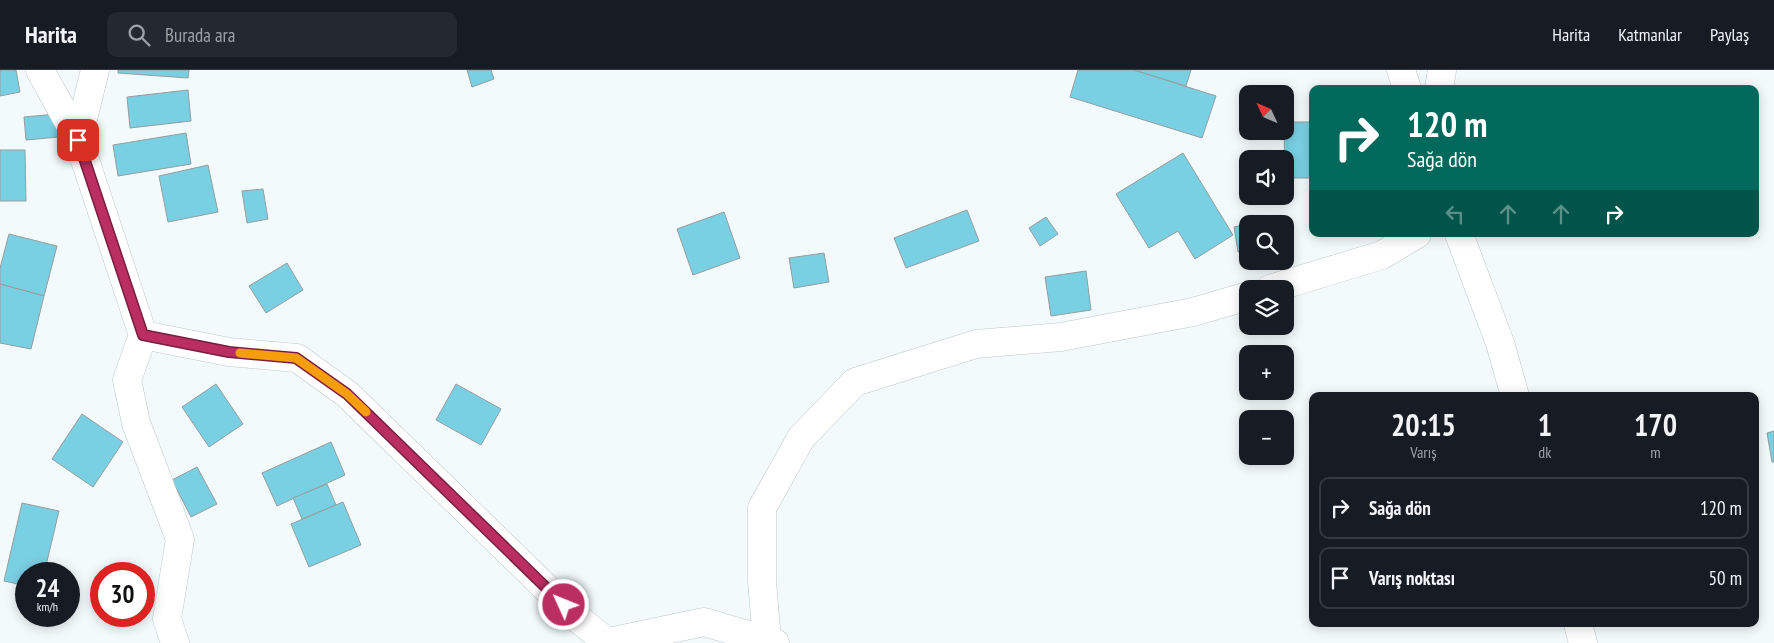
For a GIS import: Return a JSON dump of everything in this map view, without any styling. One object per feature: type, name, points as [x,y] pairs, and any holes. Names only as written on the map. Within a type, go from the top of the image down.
[{"type":"street","points":[[40,70],[78,140],[143,335],[127,380],[136,423],[180,539],[167,618],[175,643]]},
{"type":"street","points":[[78,140],[96,70]]},
{"type":"street","points":[[1401,70],[1406,85]]},
{"type":"street","points":[[1440,85],[1442,70]]},
{"type":"street","points":[[1294,282],[1382,255],[1412,237]]},
{"type":"street","points":[[1459,237],[1500,344],[1514,392]]},
{"type":"street","points":[[143,335],[229,352],[296,358],[347,394],[605,643],[704,622],[771,642],[762,581],[762,508],[801,438],[855,382],[976,344],[1061,337],[1193,312],[1239,299]]},
{"type":"street","points":[[1579,627],[1583,643]]},
{"type":"building","points":[[0,70],[16,70],[20,92],[0,96]]},
{"type":"building","points":[[118,70],[189,70],[188,78],[118,73]]},
{"type":"building","points":[[467,70],[491,70],[494,79],[472,87]]},
{"type":"building","points":[[1078,70],[1134,70],[1216,96],[1202,138],[1070,97]]},
{"type":"building","points":[[1134,70],[1191,70],[1186,86]]},
{"type":"building","points":[[188,90],[191,121],[130,128],[127,97]]},
{"type":"building","points":[[57,114],[59,137],[26,140],[24,117]]},
{"type":"building","points":[[1294,122],[1309,122],[1309,178],[1294,178],[1294,150],[1284,150],[1284,140],[1294,140]]},
{"type":"building","points":[[186,133],[191,164],[118,176],[113,145]]},
{"type":"building","points":[[0,150],[25,150],[26,201],[0,201]]},
{"type":"building","points":[[1183,153],[1233,235],[1195,259],[1178,231],[1149,248],[1116,194]]},
{"type":"building","points":[[208,165],[218,212],[168,222],[159,176]]},
{"type":"building","points":[[263,189],[268,219],[247,223],[242,191]]},
{"type":"building","points":[[967,210],[979,241],[906,268],[894,238]]},
{"type":"building","points":[[724,212],[740,258],[693,275],[677,229]]},
{"type":"building","points":[[1046,217],[1058,234],[1040,246],[1029,228]]},
{"type":"building","points":[[1239,226],[1238,252],[1234,227]]},
{"type":"building","points":[[9,234],[57,246],[44,296],[0,284],[0,268]]},
{"type":"building","points":[[824,253],[829,282],[794,288],[789,258]]},
{"type":"building","points":[[287,263],[303,290],[266,313],[249,286]]},
{"type":"building","points":[[1086,271],[1091,310],[1051,316],[1045,277]]},
{"type":"building","points":[[0,284],[44,296],[31,349],[0,343]]},
{"type":"building","points":[[216,384],[243,424],[209,447],[182,407]]},
{"type":"building","points":[[456,384],[501,409],[481,445],[436,420]]},
{"type":"building","points":[[82,414],[123,442],[93,487],[52,459]]},
{"type":"building","points":[[1774,431],[1774,462],[1772,462],[1767,433]]},
{"type":"building","points":[[331,442],[345,475],[277,506],[262,473]]},
{"type":"building","points":[[197,467],[217,504],[191,517],[172,480]]},
{"type":"building","points":[[327,484],[336,505],[302,519],[293,498]]},
{"type":"building","points":[[343,502],[361,545],[309,567],[291,524]]},
{"type":"building","points":[[22,503],[59,511],[47,562],[15,562],[15,584],[4,581]]},
{"type":"slow traffic","points":[[240,353],[296,358],[347,394],[366,412]]},
{"type":"route","points":[[78,140],[143,335],[229,352],[296,358],[347,394],[564,605]]}]
